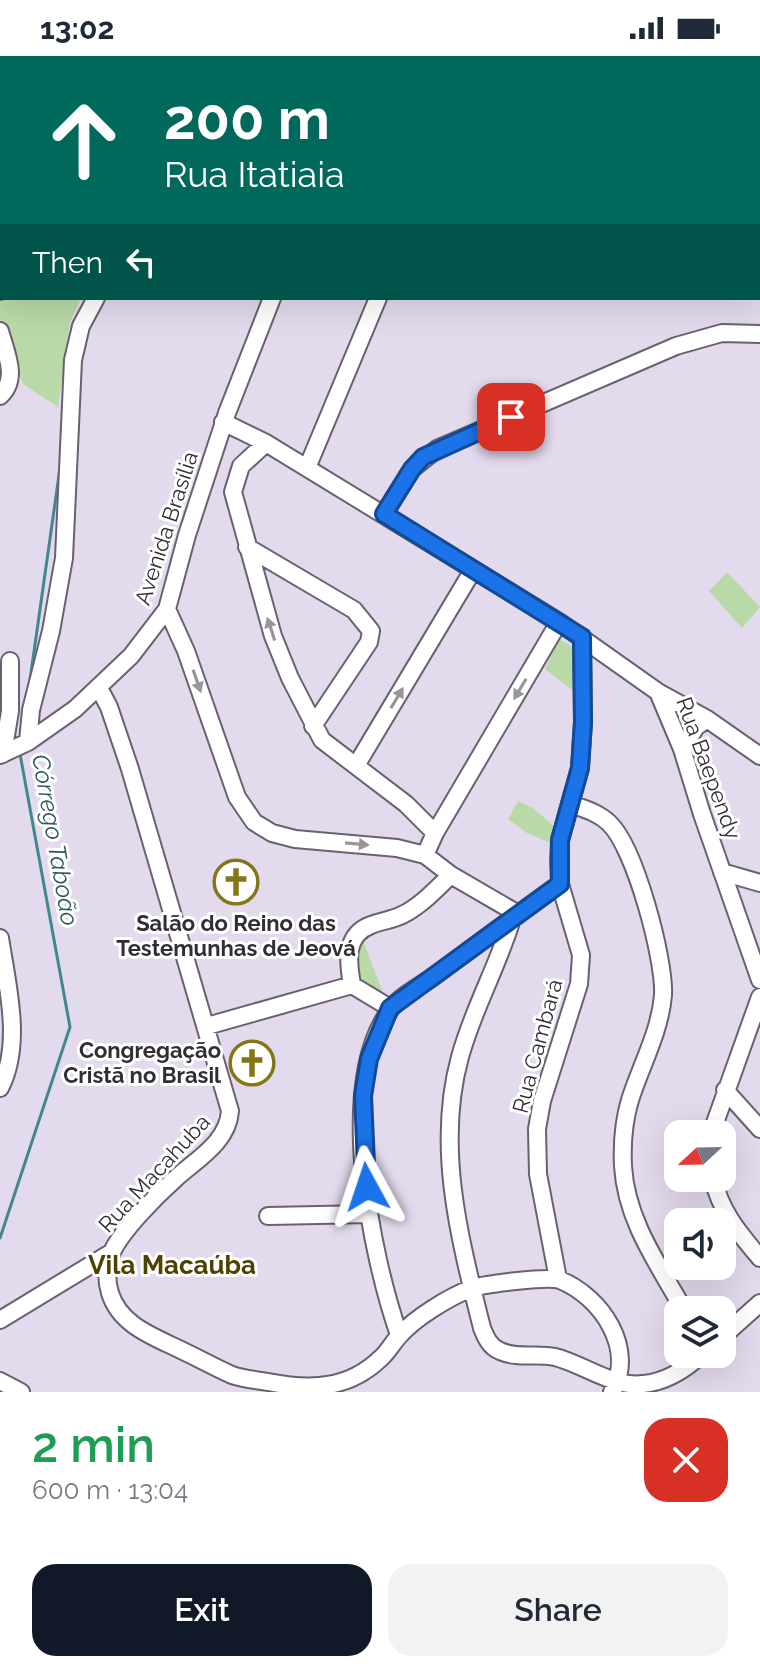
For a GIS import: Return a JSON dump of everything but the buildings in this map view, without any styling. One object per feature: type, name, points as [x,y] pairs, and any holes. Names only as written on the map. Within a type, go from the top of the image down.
[{"type":"street","points":[[28,742],[31,710],[51,631],[64,558],[73,360],[81,326],[95,300]]},
{"type":"street","name":"Avenida Brasília","points":[[2,754],[28,742],[99,688],[131,656],[167,609],[223,422],[271,300]]},
{"type":"street","points":[[307,468],[377,300]]},
{"type":"street","points":[[0,331],[12,375],[7,390],[0,396]]},
{"type":"street","points":[[384,514],[412,469],[437,449],[676,346],[722,333],[760,334]]},
{"type":"street","name":"Rua Baependy","points":[[223,422],[266,443],[559,622],[658,692],[682,749],[760,980]]},
{"type":"street","points":[[266,443],[241,466],[235,481],[236,510],[273,636],[322,740],[406,804],[435,833]]},
{"type":"street","points":[[247,547],[354,610],[371,631],[369,642],[313,726]]},
{"type":"street","points":[[357,764],[473,570]]},
{"type":"street","points":[[167,609],[186,651],[237,797],[254,822],[272,833],[295,839],[397,848],[425,855],[515,916]]},
{"type":"street","points":[[425,855],[559,622]]},
{"type":"street","name":"Rua Cambará","points":[[558,1279],[538,1174],[537,1129],[542,1101],[579,984],[581,955],[560,884],[560,840],[580,768],[582,637]]},
{"type":"street","points":[[2,754],[10,711],[5,660],[40,666]]},
{"type":"street","name":"Rua Macahuba","points":[[99,688],[109,707],[130,769],[230,1111],[226,1132],[140,1214],[112,1252],[106,1275],[110,1295],[120,1313],[137,1328],[237,1384],[321,1388],[357,1377],[381,1358],[399,1335],[416,1321],[472,1288],[558,1279]]},
{"type":"street","points":[[658,692],[707,719],[760,756]]},
{"type":"street","points":[[682,749],[696,727],[707,719]]},
{"type":"street","points":[[571,804],[593,812],[609,823],[626,845],[656,944],[663,994],[653,1039],[630,1101],[624,1131],[623,1166],[628,1201],[640,1234],[676,1296]]},
{"type":"street","points":[[722,872],[760,883]]},
{"type":"street","points":[[352,985],[349,948],[356,936],[367,926],[400,916],[420,904],[451,875]]},
{"type":"street","points":[[399,1335],[380,1273],[369,1214],[363,1096],[369,1059],[390,1008],[560,884]]},
{"type":"street","points":[[515,916],[460,1057],[450,1109],[449,1161],[459,1229],[482,1328],[489,1343],[498,1351],[519,1356],[551,1356],[573,1362],[615,1386],[641,1385],[666,1379],[687,1368]]},
{"type":"street","points":[[0,938],[11,1031],[10,1058],[0,1088]]},
{"type":"street","points":[[207,1026],[352,985],[390,1008]]},
{"type":"street","points":[[715,1120],[760,997]]},
{"type":"street","points":[[725,1090],[760,1129]]},
{"type":"street","points":[[717,1192],[731,1222],[760,1258]]},
{"type":"street","points":[[268,1216],[369,1214]]},
{"type":"street","points":[[0,1320],[112,1252]]},
{"type":"street","points":[[558,1279],[600,1308],[612,1328],[620,1349],[615,1386]]},
{"type":"street","points":[[736,1324],[760,1303]]},
{"type":"street","points":[[0,1381],[21,1392]]},
{"type":"green space","points":[[0,300],[80,300],[70,322],[58,407],[23,384],[0,327]]},
{"type":"green space","points":[[727,572],[760,607],[742,628],[709,591]]},
{"type":"green space","points":[[559,639],[578,650],[572,690],[545,669]]},
{"type":"green space","points":[[518,801],[533,808],[555,827],[550,843],[527,833],[508,819]]},
{"type":"green space","points":[[363,940],[383,993],[364,987],[355,973],[358,946]]},
{"type":"waterway","name":"Córrego Taboão","points":[[29,687],[61,461]]},
{"type":"waterway","name":"Córrego Taboão","points":[[0,1238],[70,1027],[20,754]]},
{"type":"place","name":"Salão do Reino das Testemunhas de Jeová","points":[[236,882]]},
{"type":"place","name":"Congregação Cristã no Brasil","points":[[252,1063]]},
{"type":"district","name":"Vila Macaúba","points":[[172,1265]]},
{"type":"route","points":[[367,1187],[363,1096],[369,1059],[390,1008],[560,884],[560,840],[580,768],[582,637],[384,514],[423,457],[511,417]]}]
